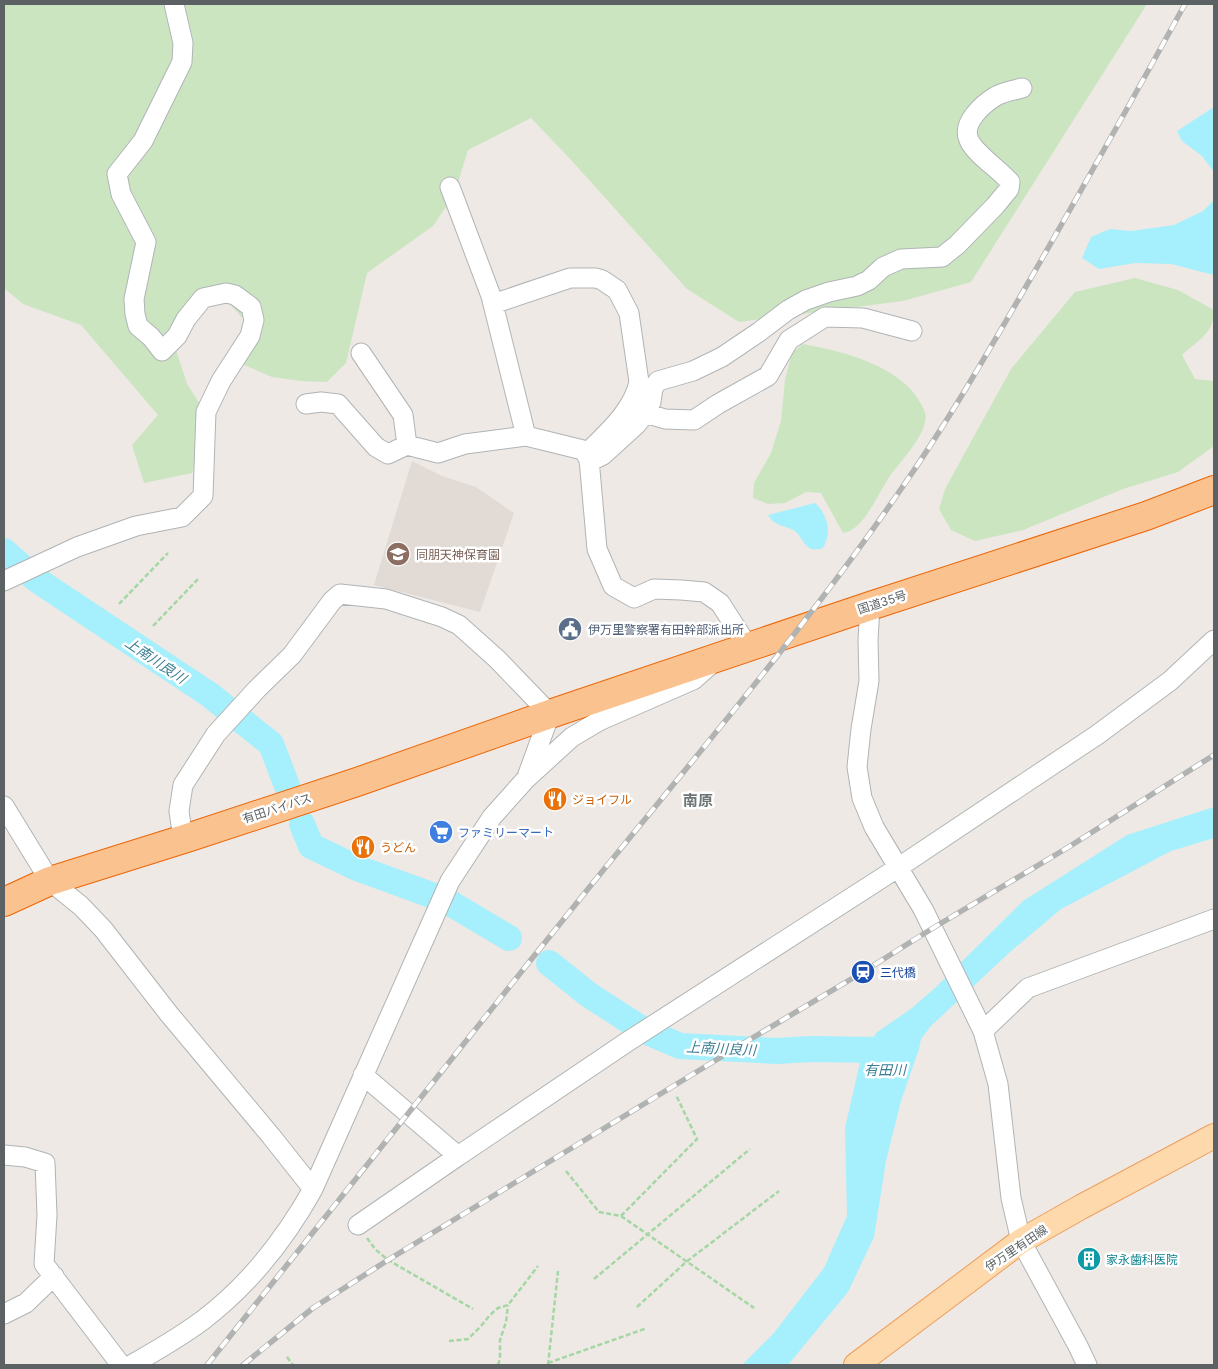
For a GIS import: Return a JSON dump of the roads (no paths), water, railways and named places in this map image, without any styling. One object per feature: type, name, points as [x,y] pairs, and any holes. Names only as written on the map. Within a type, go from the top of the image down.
[{"type":"highway","name":"国道35号","points":[[550,714],[870,606],[1146,516],[1214,490]]},
{"type":"highway","name":"有田バイパス","points":[[4,902],[50,881],[357,782],[550,714]]},
{"type":"main road","name":"伊万里有田線","points":[[856,1365],[1021,1241],[1214,1136]]},
{"type":"street","points":[[4,581],[77,547],[136,526],[182,516],[204,496],[206,412],[221,382],[250,336],[254,320],[251,307],[235,295],[226,293],[203,298],[186,319],[177,336],[162,351],[151,337],[138,326],[134,299],[146,242],[121,194],[117,174],[143,141],[182,62],[184,43],[174,4]]},
{"type":"street","points":[[587,458],[604,456],[636,425],[651,402],[652,388],[658,381],[693,371],[722,357],[788,310],[806,300],[829,292],[857,286],[869,280],[883,267],[901,259],[942,257],[957,245],[1009,190],[1010,182],[969,140],[968,125],[976,113],[997,96],[1022,88]]},
{"type":"street","points":[[450,186],[493,304],[526,436]]},
{"type":"street","points":[[493,304],[570,278],[596,278],[602,280],[617,290],[623,299],[630,313],[638,382],[637,390],[632,401],[587,458]]},
{"type":"street","points":[[645,413],[665,419],[694,420],[768,376],[789,340],[825,317],[863,318],[912,331]]},
{"type":"street","points":[[361,353],[402,415],[406,445]]},
{"type":"street","points":[[306,404],[321,402],[338,404],[376,447],[388,454],[406,445],[438,453],[465,444],[526,436],[583,450],[587,458],[597,549],[613,586],[634,598],[654,590],[704,592],[720,603],[749,648]]},
{"type":"street","points":[[187,838],[181,825],[179,811],[183,785],[216,734],[257,689],[292,655],[332,601],[340,594],[386,599],[442,617],[459,625],[518,679],[550,714],[526,779]]},
{"type":"street","points":[[870,606],[868,640],[869,681],[857,767],[862,798],[874,827],[923,909],[980,1022],[998,1084],[1011,1198],[1021,1241],[1087,1365]]},
{"type":"street","points":[[358,1225],[627,1042],[899,867],[1132,710],[1170,681],[1214,640]]},
{"type":"street","points":[[131,1365],[168,1344],[203,1320],[234,1293],[271,1254],[301,1210],[313,1189],[450,881],[492,818],[526,779],[572,737],[599,722],[693,680],[717,659]]},
{"type":"street","points":[[4,806],[50,881],[81,906],[103,929],[175,1021],[272,1136],[313,1189]]},
{"type":"street","points":[[980,1022],[1028,988],[1214,919]]},
{"type":"street","points":[[363,1075],[458,1156]]},
{"type":"street","points":[[4,1155],[25,1157],[45,1163],[47,1215],[44,1264],[121,1365]]},
{"type":"street","points":[[4,1314],[26,1303],[54,1276]]},
{"type":"water","points":[[1214,107],[1214,172],[1202,156],[1182,141],[1177,131]]},
{"type":"water","points":[[1214,200],[1214,275],[1171,264],[1135,263],[1099,269],[1082,258],[1091,237],[1110,229],[1131,231],[1174,225],[1203,211]]},
{"type":"water","points":[[815,503],[823,513],[827,524],[826,542],[823,548],[810,548],[795,531],[777,524],[768,515]]},
{"type":"water","name":"有田川","points":[[1214,807],[1214,838],[1171,851],[1061,909],[1010,952],[931,1026],[921,1039],[901,1101],[886,1161],[874,1237],[848,1292],[788,1365],[742,1365],[773,1334],[824,1268],[847,1216],[845,1128],[861,1058],[876,1033],[912,1008],[935,988],[1023,901],[1127,835]]},
{"type":"waterway","name":"上南川良川","points":[[4,551],[37,580],[210,695],[271,744],[287,786]]},
{"type":"waterway","name":"上南川良川","points":[[302,824],[311,846],[357,868],[445,900],[509,938]]},
{"type":"waterway","name":"上南川良川","points":[[549,963],[589,995],[645,1031],[680,1046],[777,1051],[811,1049],[880,1050],[900,1046]]},
{"type":"railway","points":[[207,1365],[544,944],[750,691],[826,592],[899,492],[982,363],[1088,179],[1185,4]]},
{"type":"railway","points":[[243,1365],[313,1308],[388,1260],[1067,848],[1214,755]]},
{"type":"place","name":"同朋天神保育園","points":[[398,554]]},
{"type":"place","name":"伊万里警察署有田幹部派出所","points":[[570,629]]},
{"type":"place","name":"ジョイフル","points":[[555,799]]},
{"type":"place","name":"ファミリーマート","points":[[441,832]]},
{"type":"place","name":"うどん","points":[[363,847]]},
{"type":"place","name":"三代橋","points":[[863,972]]},
{"type":"place","name":"家永歯科医院","points":[[1089,1259]]},
{"type":"district","name":"南原","points":[[698,800]]}]
